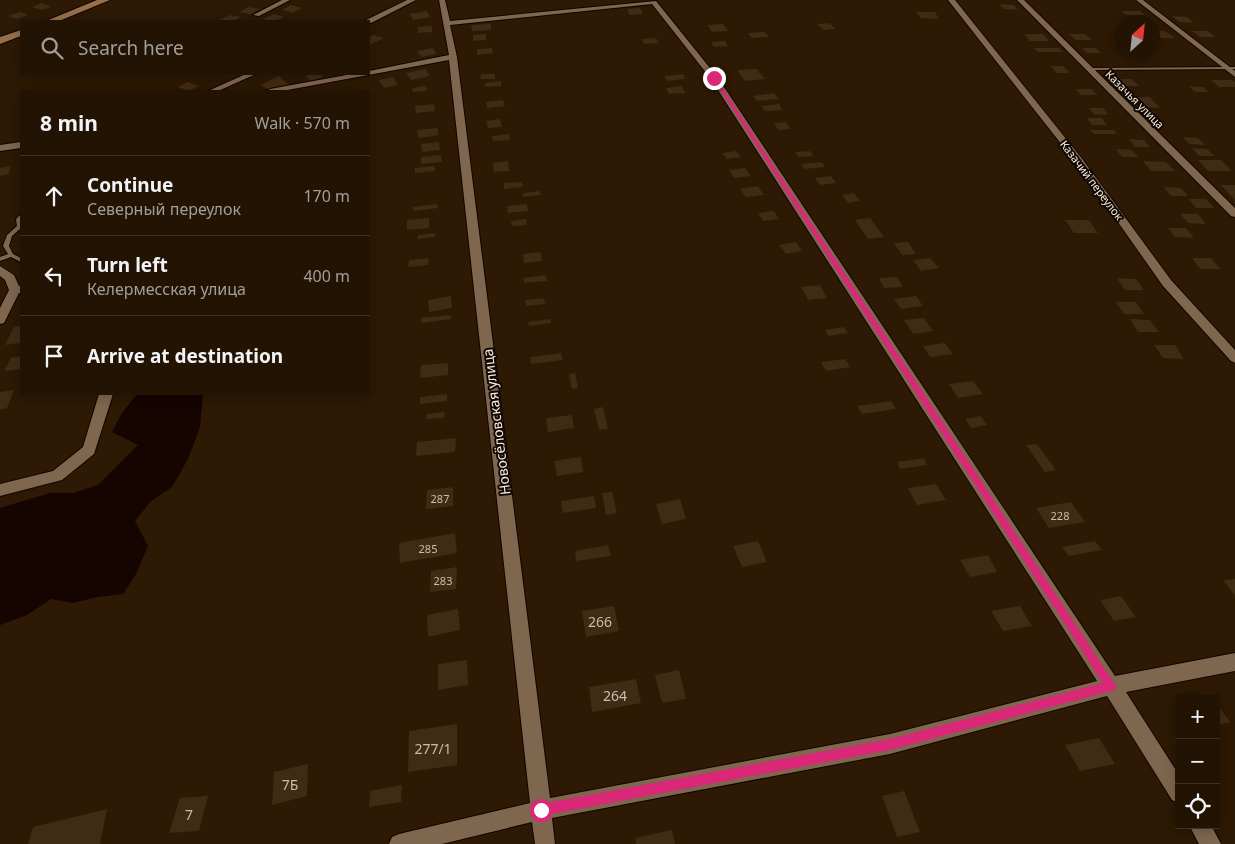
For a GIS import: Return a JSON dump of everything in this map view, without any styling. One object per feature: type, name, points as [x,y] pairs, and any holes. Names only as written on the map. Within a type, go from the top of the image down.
[{"type":"street","points":[[54,20],[105,0]]},
{"type":"street","points":[[258,15],[287,0]]},
{"type":"street","points":[[370,20],[413,0]]},
{"type":"street","name":"Новосёловская улица","points":[[442,0],[448,23],[453,57],[545,844]]},
{"type":"street","name":"Казачий переулок","points":[[951,0],[1080,162],[1167,283],[1235,358]]},
{"type":"street","name":"Казачья улица","points":[[1020,0],[1235,214]]},
{"type":"street","points":[[1139,0],[1231,68],[1235,75]]},
{"type":"street","points":[[448,23],[564,8],[653,1],[714,78],[1175,787]]},
{"type":"street","points":[[0,41],[20,33]]},
{"type":"street","points":[[370,73],[453,57]]},
{"type":"street","points":[[214,90],[250,75]]},
{"type":"street","points":[[276,90],[358,75]]},
{"type":"street","points":[[0,148],[20,144]]},
{"type":"street","points":[[0,270],[10,278],[18,290],[0,320]]},
{"type":"street","points":[[0,490],[57,476],[89,450],[106,395]]},
{"type":"street","points":[[399,844],[541,810],[890,744],[1111,686],[1235,662]]},
{"type":"street","points":[[1202,829],[1211,844]]},
{"type":"lane","points":[[1089,70],[1231,68]]},
{"type":"lane","points":[[11,256],[6,246],[10,235],[20,225]]},
{"type":"lane","points":[[0,259],[11,256],[20,260]]},
{"type":"shaded area","points":[[136,395],[203,395],[200,427],[188,459],[172,487],[150,502],[135,521],[148,546],[136,574],[123,594],[97,597],[73,603],[51,599],[27,615],[0,625],[0,508],[50,493],[73,493],[98,485],[138,445],[112,432],[122,413]]},
{"type":"building","points":[[42,3],[51,7],[41,10],[32,7]]},
{"type":"building","points":[[999,4],[1014,5],[1018,10],[1003,9]]},
{"type":"building","points":[[291,5],[302,8],[293,13],[282,10]]},
{"type":"building","points":[[249,7],[260,9],[251,14],[239,12]]},
{"type":"building","points":[[640,8],[643,14],[630,15],[627,9]]},
{"type":"building","points":[[427,11],[430,17],[413,20],[410,14]]},
{"type":"building","points":[[1122,11],[1140,11],[1145,15],[1126,15]]},
{"type":"building","points":[[20,12],[28,15],[16,19],[8,16]]},
{"type":"building","points":[[916,12],[935,12],[939,19],[921,18]]},
{"type":"building","points":[[274,14],[284,17],[277,20],[263,19]]},
{"type":"building","points":[[230,15],[241,17],[235,20],[219,20]]},
{"type":"building","points":[[1172,16],[1187,17],[1194,23],[1179,22]]},
{"type":"building","points":[[829,23],[836,29],[824,30],[817,24]]},
{"type":"building","points":[[491,24],[491,30],[472,31],[471,25]]},
{"type":"building","points":[[723,24],[728,31],[712,32],[707,25]]},
{"type":"building","points":[[432,26],[432,32],[418,33],[418,27]]},
{"type":"building","points":[[1160,31],[1165,31],[1175,38],[1161,38]]},
{"type":"building","points":[[1192,31],[1208,31],[1215,37],[1200,37]]},
{"type":"building","points":[[765,32],[769,37],[752,38],[748,33]]},
{"type":"building","points":[[486,34],[486,40],[473,41],[473,35]]},
{"type":"building","points":[[1024,34],[1043,34],[1049,41],[1030,41]]},
{"type":"building","points":[[1069,34],[1085,34],[1092,40],[1076,40]]},
{"type":"building","points":[[373,35],[384,38],[370,45],[370,36]]},
{"type":"building","points":[[656,38],[659,43],[644,44],[642,39]]},
{"type":"building","points":[[725,41],[728,46],[714,47],[711,42]]},
{"type":"building","points":[[433,48],[436,54],[421,57],[417,51]]},
{"type":"building","points":[[492,48],[493,53],[477,55],[477,49]]},
{"type":"building","points":[[1034,48],[1059,48],[1063,52],[1038,52]]},
{"type":"building","points":[[1082,48],[1096,48],[1101,53],[1087,53]]},
{"type":"building","points":[[1050,66],[1063,66],[1070,73],[1057,73]]},
{"type":"building","points":[[425,69],[430,76],[411,80],[406,73]]},
{"type":"building","points":[[757,69],[765,79],[745,81],[737,70]]},
{"type":"building","points":[[481,74],[495,74],[495,79],[480,79]]},
{"type":"building","points":[[683,74],[685,79],[667,81],[664,76]]},
{"type":"building","points":[[321,75],[323,77],[310,81],[306,76]]},
{"type":"building","points":[[279,76],[289,85],[268,90],[261,85]]},
{"type":"building","points":[[393,77],[398,85],[384,88],[379,80]]},
{"type":"building","points":[[1115,79],[1132,79],[1139,86],[1122,86]]},
{"type":"building","points":[[1211,80],[1232,80],[1235,82],[1235,87],[1219,87]]},
{"type":"building","points":[[501,81],[501,86],[485,87],[485,83]]},
{"type":"building","points":[[188,82],[199,86],[191,90],[178,87]]},
{"type":"building","points":[[426,86],[427,91],[413,92],[412,88]]},
{"type":"building","points":[[682,86],[685,93],[669,94],[666,88]]},
{"type":"building","points":[[1189,86],[1203,87],[1209,92],[1195,92]]},
{"type":"building","points":[[1076,89],[1092,89],[1097,95],[1081,95]]},
{"type":"building","points":[[774,93],[779,99],[757,101],[753,96]]},
{"type":"building","points":[[1132,97],[1150,97],[1160,108],[1141,107]]},
{"type":"building","points":[[503,100],[505,106],[487,108],[486,102]]},
{"type":"building","points":[[434,104],[435,111],[416,113],[415,106]]},
{"type":"building","points":[[779,104],[782,110],[765,111],[761,106]]},
{"type":"building","points":[[1089,108],[1103,108],[1108,115],[1094,114]]},
{"type":"building","points":[[1087,118],[1102,118],[1107,125],[1092,125]]},
{"type":"building","points":[[500,119],[502,127],[488,128],[486,121]]},
{"type":"building","points":[[786,122],[790,129],[778,130],[774,123]]},
{"type":"building","points":[[437,128],[439,135],[419,138],[417,130]]},
{"type":"building","points":[[1090,130],[1114,130],[1117,134],[1094,134]]},
{"type":"building","points":[[509,134],[510,140],[493,141],[492,136]]},
{"type":"building","points":[[1183,137],[1198,138],[1205,145],[1189,144]]},
{"type":"building","points":[[1129,139],[1144,140],[1150,147],[1135,147]]},
{"type":"building","points":[[439,142],[440,150],[422,152],[421,144]]},
{"type":"building","points":[[1192,148],[1207,149],[1215,156],[1199,156]]},
{"type":"building","points":[[1116,149],[1132,150],[1138,157],[1122,157]]},
{"type":"building","points":[[736,151],[741,157],[727,159],[722,153]]},
{"type":"building","points":[[810,151],[813,156],[798,157],[796,152]]},
{"type":"building","points":[[441,155],[442,162],[421,164],[421,157]]},
{"type":"building","points":[[1198,160],[1221,160],[1232,171],[1208,171]]},
{"type":"building","points":[[508,161],[509,171],[494,172],[493,163]]},
{"type":"building","points":[[1143,161],[1166,162],[1175,171],[1151,171]]},
{"type":"building","points":[[822,162],[825,167],[804,169],[801,164]]},
{"type":"building","points":[[10,166],[9,174],[0,176],[0,168]]},
{"type":"building","points":[[435,166],[435,171],[415,173],[415,168]]},
{"type":"building","points":[[745,168],[751,176],[734,178],[729,170]]},
{"type":"building","points":[[831,176],[836,183],[820,185],[815,178]]},
{"type":"building","points":[[522,182],[523,187],[504,189],[504,183]]},
{"type":"building","points":[[1221,185],[1235,185],[1235,200]]},
{"type":"building","points":[[758,186],[764,195],[746,197],[740,189]]},
{"type":"building","points":[[1164,187],[1181,188],[1188,196],[1171,196]]},
{"type":"building","points":[[540,191],[541,195],[523,197],[523,193]]},
{"type":"building","points":[[854,193],[860,201],[848,203],[842,195]]},
{"type":"building","points":[[1189,199],[1206,199],[1214,208],[1196,208]]},
{"type":"building","points":[[437,204],[438,208],[413,211],[413,207]]},
{"type":"building","points":[[527,204],[528,211],[508,213],[507,206]]},
{"type":"building","points":[[774,211],[779,219],[763,221],[758,213]]},
{"type":"building","points":[[1180,214],[1198,214],[1206,224],[1188,223]]},
{"type":"building","points":[[429,218],[429,228],[407,230],[407,220]]},
{"type":"building","points":[[870,218],[884,237],[868,239],[855,220]]},
{"type":"building","points":[[526,219],[527,225],[512,226],[511,221]]},
{"type":"building","points":[[1065,220],[1089,220],[1098,233],[1074,233]]},
{"type":"building","points":[[1168,228],[1186,228],[1194,238],[1175,237]]},
{"type":"building","points":[[435,233],[435,237],[417,239],[418,235]]},
{"type":"building","points":[[796,242],[802,251],[786,254],[779,245]]},
{"type":"building","points":[[908,242],[916,254],[902,255],[894,243]]},
{"type":"building","points":[[541,252],[542,261],[524,263],[523,254]]},
{"type":"building","points":[[429,258],[428,265],[408,267],[409,260]]},
{"type":"building","points":[[930,258],[939,268],[921,271],[913,260]]},
{"type":"building","points":[[1192,258],[1211,258],[1220,269],[1200,269]]},
{"type":"building","points":[[546,275],[547,281],[524,283],[523,278]]},
{"type":"building","points":[[897,277],[903,287],[884,288],[879,278]]},
{"type":"building","points":[[1117,278],[1136,279],[1144,290],[1125,290]]},
{"type":"building","points":[[820,285],[827,298],[808,300],[801,287]]},
{"type":"building","points":[[451,296],[452,308],[429,312],[428,300]]},
{"type":"building","points":[[916,296],[923,306],[901,309],[894,299]]},
{"type":"building","points":[[544,298],[545,304],[526,306],[525,300]]},
{"type":"building","points":[[1116,302],[1136,302],[1144,314],[1124,314]]},
{"type":"building","points":[[451,315],[451,319],[421,323],[421,318]]},
{"type":"building","points":[[924,318],[933,331],[913,334],[904,320]]},
{"type":"building","points":[[551,319],[551,323],[529,326],[528,322]]},
{"type":"building","points":[[1130,319],[1150,320],[1159,332],[1138,332]]},
{"type":"building","points":[[20,326],[20,343],[5,345],[14,327]]},
{"type":"building","points":[[844,327],[848,333],[828,336],[825,330]]},
{"type":"building","points":[[945,343],[953,354],[930,357],[923,346]]},
{"type":"building","points":[[1154,345],[1175,345],[1184,359],[1163,358]]},
{"type":"building","points":[[561,353],[563,360],[531,364],[530,357]]},
{"type":"building","points":[[20,356],[20,369],[4,371],[11,358]]},
{"type":"building","points":[[845,359],[850,367],[826,371],[821,362]]},
{"type":"building","points":[[448,363],[448,375],[420,378],[421,365]]},
{"type":"building","points":[[575,373],[578,388],[572,389],[569,374]]},
{"type":"building","points":[[973,381],[983,394],[958,398],[949,384]]},
{"type":"building","points":[[14,390],[7,408],[0,410],[0,392]]},
{"type":"building","points":[[447,394],[447,401],[420,404],[420,397]]},
{"type":"building","points":[[891,401],[896,409],[862,414],[857,406]]},
{"type":"building","points":[[603,407],[608,429],[599,430],[594,409]]},
{"type":"building","points":[[445,412],[444,418],[427,419],[427,414]]},
{"type":"building","points":[[572,415],[574,428],[548,432],[546,418]]},
{"type":"building","points":[[981,416],[987,425],[971,428],[965,419]]},
{"type":"building","points":[[456,438],[455,452],[416,456],[417,442]]},
{"type":"building","points":[[1037,444],[1056,470],[1045,472],[1026,445]]},
{"type":"building","points":[[581,457],[583,472],[557,476],[554,461]]},
{"type":"building","points":[[924,458],[927,465],[900,469],[897,462]]},
{"type":"building","points":[[936,484],[946,500],[917,505],[908,488]]},
{"type":"building","points":[[453,487],[453,506],[426,509],[427,490]]},
{"type":"building","points":[[612,492],[617,513],[606,515],[602,493]]},
{"type":"building","points":[[594,496],[596,508],[563,513],[561,501]]},
{"type":"building","points":[[680,499],[686,519],[662,524],[656,504]]},
{"type":"building","points":[[1071,502],[1085,522],[1049,528],[1036,508]]},
{"type":"building","points":[[455,533],[457,553],[400,563],[399,543]]},
{"type":"building","points":[[758,541],[767,562],[742,567],[733,546]]},
{"type":"building","points":[[1095,541],[1102,550],[1069,556],[1062,547]]},
{"type":"building","points":[[608,545],[611,556],[576,561],[575,551]]},
{"type":"building","points":[[988,555],[997,572],[970,577],[960,560]]},
{"type":"building","points":[[457,567],[456,589],[430,592],[431,571]]},
{"type":"building","points":[[1235,579],[1235,596],[1223,580]]},
{"type":"building","points":[[1121,596],[1136,617],[1114,621],[1100,600]]},
{"type":"building","points":[[614,606],[619,631],[586,637],[582,611]]},
{"type":"building","points":[[1020,606],[1032,626],[1003,631],[991,611]]},
{"type":"building","points":[[458,609],[460,630],[428,637],[427,615]]},
{"type":"building","points":[[467,660],[468,685],[438,690],[438,664]]},
{"type":"building","points":[[679,670],[686,699],[662,703],[655,675]]},
{"type":"building","points":[[636,679],[641,703],[592,712],[589,687]]},
{"type":"building","points":[[1220,708],[1230,722],[1220,724]]},
{"type":"building","points":[[457,724],[457,765],[408,772],[409,731]]},
{"type":"building","points":[[1099,738],[1115,764],[1080,771],[1065,745]]},
{"type":"building","points":[[308,764],[307,796],[272,805],[274,772]]},
{"type":"building","points":[[402,785],[401,802],[369,807],[370,791]]},
{"type":"building","points":[[904,791],[920,832],[897,837],[882,796]]},
{"type":"building","points":[[208,796],[199,831],[169,833],[180,798]]},
{"type":"building","points":[[107,809],[100,844],[28,844],[33,827]]},
{"type":"building","points":[[672,830],[675,844],[636,844],[635,838]]},
{"type":"route","points":[[541,810],[890,744],[1111,686],[714,78]]}]
